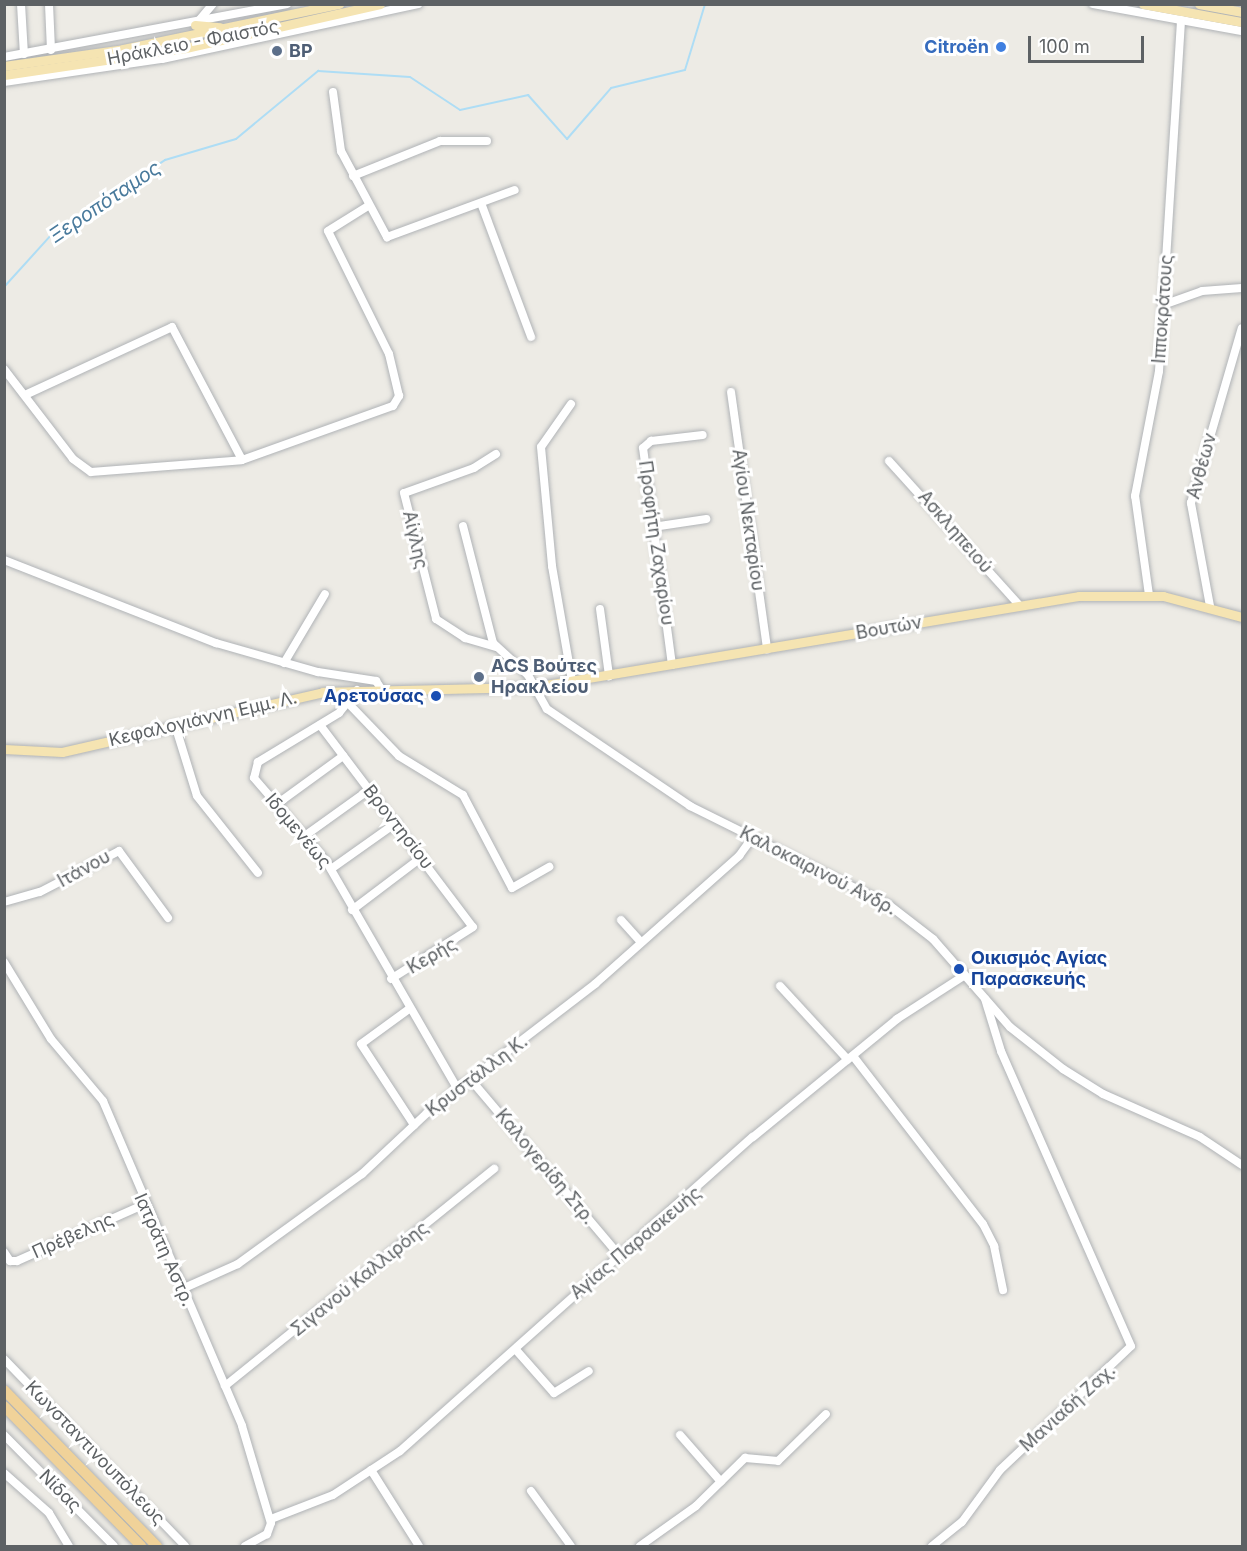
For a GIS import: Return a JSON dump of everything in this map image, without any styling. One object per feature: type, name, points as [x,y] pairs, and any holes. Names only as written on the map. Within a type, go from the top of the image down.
[{"type":"highway","points":[[4,1390],[158,1546]]},
{"type":"highway","points":[[4,1406],[141,1546]]},
{"type":"main road","name":"Ηράκλειο - Φαιστός","points":[[4,75],[210,42],[234,32],[339,4]]},
{"type":"main road","name":"Ηράκλειο - Φαιστός","points":[[4,66],[234,32],[380,4]]},
{"type":"main road","points":[[1143,4],[1242,22]]},
{"type":"main road","points":[[1199,4],[1242,12]]},
{"type":"main road","points":[[195,25],[234,32],[250,41]]},
{"type":"main road","points":[[181,55],[210,42]]},
{"type":"main road","name":"Βουτών","points":[[510,688],[534,687],[609,676],[1018,605],[1149,595],[1210,606],[1242,617]]},
{"type":"main road","name":"Κεφαλογιάννη Εμμ. Λ.","points":[[4,749],[62,752],[294,696],[357,690],[510,688]]},
{"type":"street","points":[[21,4],[24,54]]},
{"type":"street","points":[[49,4],[51,50]]},
{"type":"street","points":[[195,25],[213,4]]},
{"type":"street","points":[[4,57],[195,25],[287,4]]},
{"type":"street","points":[[4,82],[181,55],[418,4]]},
{"type":"street","points":[[1093,4],[1242,31]]},
{"type":"street","name":"Ιπποκράτους","points":[[1149,595],[1135,496],[1159,370],[1181,20]]},
{"type":"street","points":[[333,92],[337,138],[368,206],[392,237],[515,190]]},
{"type":"street","points":[[353,176],[440,141],[487,141]]},
{"type":"street","points":[[480,203],[531,338]]},
{"type":"street","points":[[4,369],[88,472],[242,460],[398,402],[387,348],[328,231],[368,206]]},
{"type":"street","points":[[1163,305],[1202,291],[1242,288]]},
{"type":"street","points":[[25,394],[172,327],[242,460]]},
{"type":"street","name":"Ανθέων","points":[[1210,606],[1192,497],[1242,328]]},
{"type":"street","name":"Αγίου Νεκταρίου","points":[[731,392],[767,649]]},
{"type":"street","points":[[571,404],[541,447],[552,566],[572,681]]},
{"type":"street","name":"Προφήτη Ζαχαρίου","points":[[672,665],[644,445],[703,435]]},
{"type":"street","name":"Αίγλης","points":[[496,454],[474,468],[404,493],[436,619],[465,638],[496,647]]},
{"type":"street","name":"Ασκληπειού","points":[[889,461],[1018,605]]},
{"type":"street","points":[[653,527],[706,519]]},
{"type":"street","points":[[463,526],[496,647]]},
{"type":"street","points":[[4,560],[216,643],[284,663],[376,681],[382,690]]},
{"type":"street","points":[[284,663],[325,594]]},
{"type":"street","points":[[600,609],[609,676]]},
{"type":"street","name":"Καλοκαιρινού Ανδρ.","points":[[496,647],[534,687],[547,709],[598,746],[690,806],[889,905],[933,939],[1010,1027],[1086,1085],[1200,1137],[1242,1165]]},
{"type":"street","name":"Ιδομενέως","points":[[357,690],[349,704],[256,765],[256,781],[306,835],[331,869],[391,979],[458,1090]]},
{"type":"street","points":[[349,704],[399,756],[463,795],[511,887],[520,887],[549,867]]},
{"type":"street","points":[[175,725],[197,796],[258,873]]},
{"type":"street","name":"Βροντησίου","points":[[320,725],[422,857],[472,930]]},
{"type":"street","points":[[277,804],[344,756]]},
{"type":"street","points":[[306,835],[370,789]]},
{"type":"street","points":[[331,869],[396,823]]},
{"type":"street","name":"Κρυστάλλη Κ.","points":[[182,1290],[259,1249],[362,1174],[414,1125],[583,994],[640,941],[734,860],[753,837]]},
{"type":"street","name":"Ιτάνου","points":[[4,902],[40,892],[119,851],[168,918]]},
{"type":"street","points":[[352,910],[422,857]]},
{"type":"street","points":[[621,920],[640,941]]},
{"type":"street","name":"Κερής","points":[[391,979],[472,930]]},
{"type":"street","name":"Ιατράτη Αστρ.","points":[[4,962],[51,1039],[103,1101],[145,1204],[225,1386],[271,1519]]},
{"type":"street","name":"Αγίας Παρασκευής","points":[[271,1519],[333,1495],[371,1470],[517,1351],[618,1254],[897,1019],[965,975]]},
{"type":"street","points":[[780,986],[851,1058],[983,1224],[994,1246],[1003,1290]]},
{"type":"street","name":"Μανιαδή Ζαχ.","points":[[932,1546],[962,1522],[1000,1470],[1131,1346],[1001,1051],[985,997]]},
{"type":"street","points":[[409,1009],[361,1044],[414,1125]]},
{"type":"street","name":"Καλογερίδη Στρ.","points":[[471,1080],[618,1254]]},
{"type":"street","name":"Σιγανού Καλλιρόης","points":[[225,1386],[494,1169]]},
{"type":"street","name":"Πρέβελης","points":[[4,1252],[11,1262],[17,1261],[145,1204]]},
{"type":"street","points":[[517,1351],[554,1393],[589,1371]]},
{"type":"street","name":"Κωνσταντινουπόλεως","points":[[4,1359],[185,1546]]},
{"type":"street","points":[[640,1546],[721,1482],[747,1457],[778,1461],[826,1414]]},
{"type":"street","name":"Νίδας","points":[[4,1435],[114,1546]]},
{"type":"street","points":[[680,1435],[721,1482]]},
{"type":"street","points":[[371,1470],[419,1546]]},
{"type":"street","points":[[4,1473],[49,1514],[69,1546]]},
{"type":"street","points":[[531,1491],[571,1546]]},
{"type":"street","points":[[245,1546],[267,1534],[271,1519]]},
{"type":"waterway","name":"Ξεροπόταμος","points":[[4,287],[53,233],[165,160],[236,139],[318,71],[410,77],[460,110],[528,95],[567,139],[611,88],[685,70],[705,4]]},
{"type":"place","name":"Citroën","points":[[1001,47]]},
{"type":"place","name":"BP","points":[[277,51]]},
{"type":"place","name":"ACS Βούτες Ηρακλείου","points":[[479,677]]},
{"type":"place","name":"Αρετούσας","points":[[436,696]]},
{"type":"place","name":"Οικισμός Αγίας Παρασκευής","points":[[959,969]]}]
